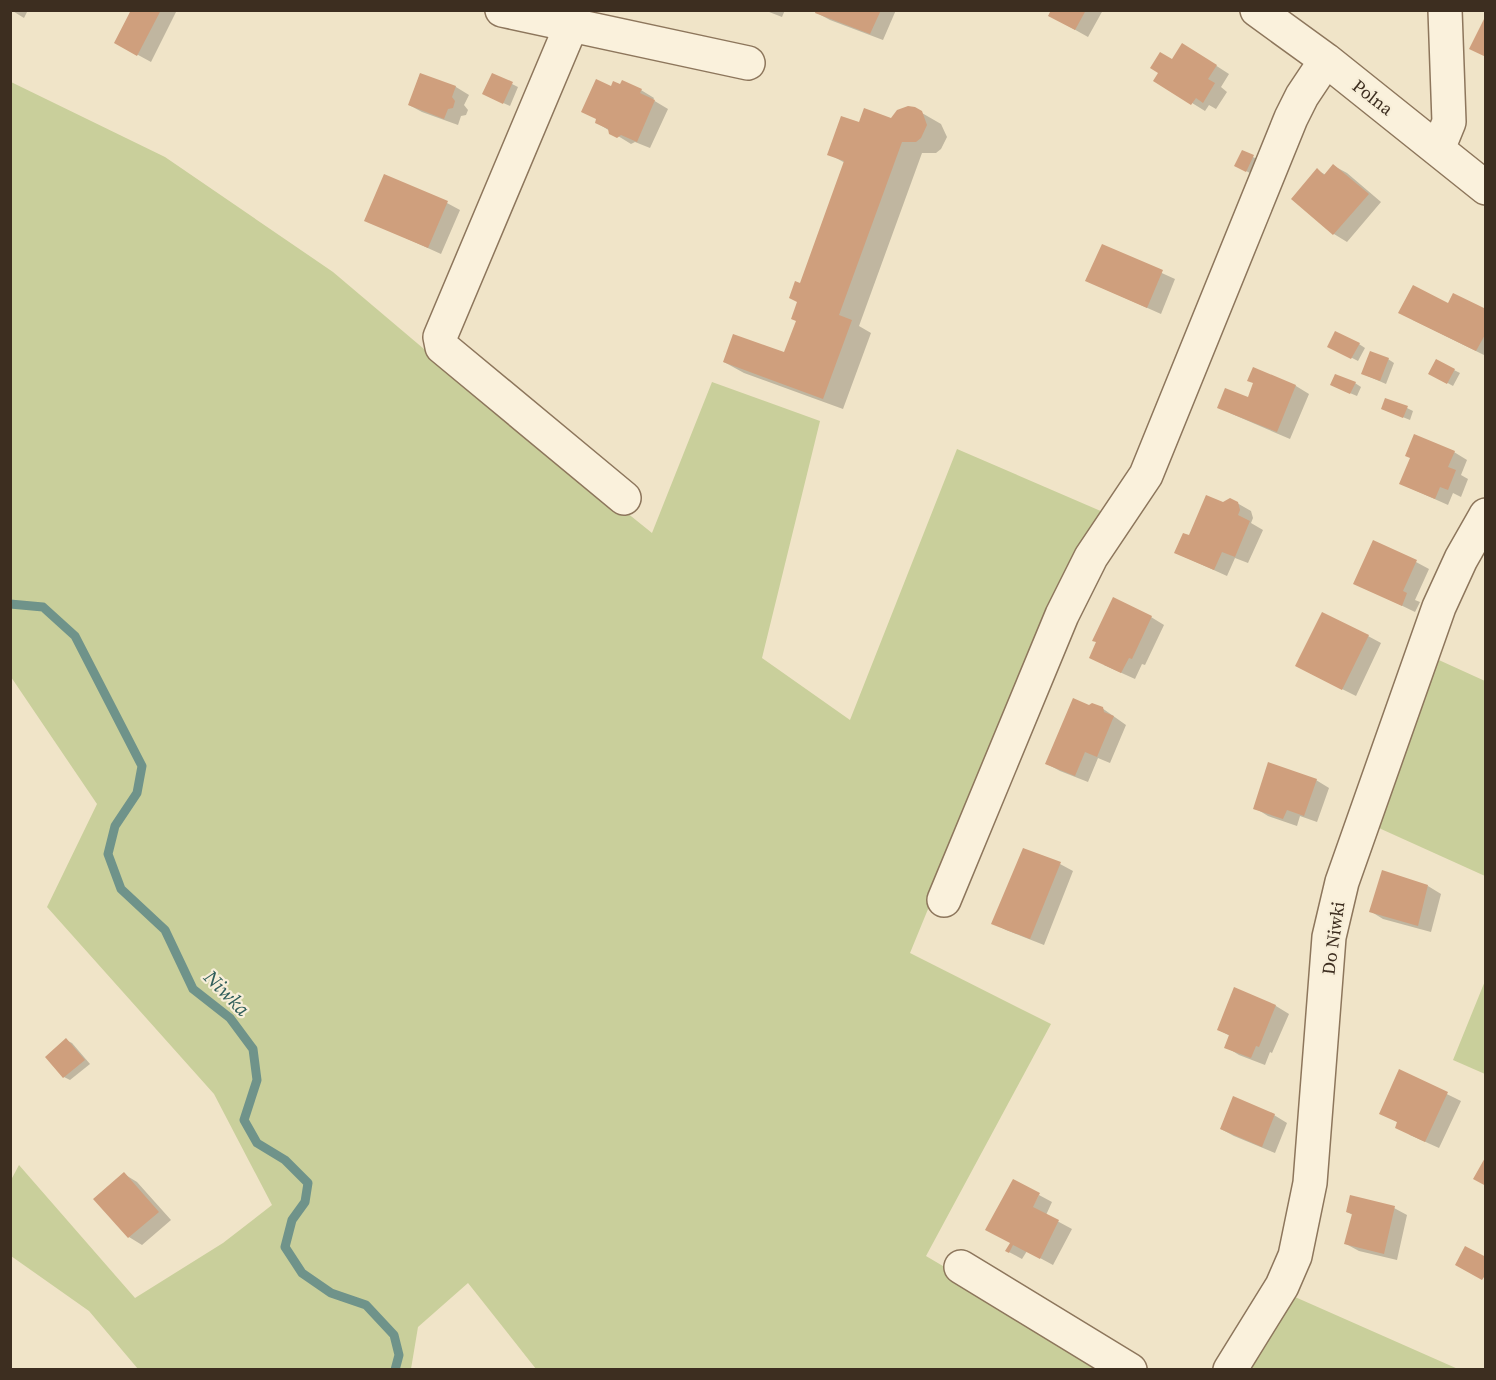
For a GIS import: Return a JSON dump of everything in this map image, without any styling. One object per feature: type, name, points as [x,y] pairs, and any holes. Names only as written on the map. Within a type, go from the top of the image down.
[{"type":"street","points":[[501,10],[748,63]]},
{"type":"street","name":"Polna","points":[[1257,10],[1326,60],[1485,188]]},
{"type":"street","points":[[1438,149],[1449,122],[1445,10]]},
{"type":"street","points":[[571,26],[440,337],[442,347],[624,498]]},
{"type":"street","points":[[944,900],[1062,615],[1091,557],[1146,475],[1291,118],[1302,96],[1326,60]]},
{"type":"street","name":"Do Niwki","points":[[1230,1370],[1282,1286],[1295,1256],[1310,1183],[1329,937],[1342,882],[1439,608],[1461,559],[1485,515]]},
{"type":"street","points":[[961,1267],[1130,1370]]},
{"type":"green space","points":[[11,82],[165,157],[333,272],[424,349],[652,533],[712,382],[820,421],[762,658],[850,720],[957,449],[1103,512],[1054,602],[910,953],[1051,1024],[926,1256],[1117,1369],[536,1369],[468,1283],[418,1327],[411,1369],[138,1369],[89,1311],[11,1256],[11,1180],[19,1165],[135,1298],[223,1243],[272,1205],[214,1094],[47,907],[97,804],[11,677]]},
{"type":"green space","points":[[1430,656],[1485,681],[1485,876],[1370,824]]},
{"type":"green space","points":[[1485,981],[1485,1074],[1453,1060]]},
{"type":"green space","points":[[1286,1293],[1458,1369],[1253,1369],[1251,1357]]},
{"type":"building","points":[[131,10],[161,10],[137,56],[114,43]]},
{"type":"building","points":[[816,10],[881,10],[870,34],[815,13]]},
{"type":"building","points":[[1051,10],[1086,10],[1075,30],[1048,16]]},
{"type":"building","points":[[1486,15],[1486,57],[1469,49]]},
{"type":"building","points":[[1182,43],[1217,65],[1208,79],[1215,83],[1203,103],[1196,98],[1191,105],[1153,81],[1158,73],[1150,68],[1160,52],[1172,59]]},
{"type":"building","points":[[420,73],[456,86],[452,97],[455,101],[453,108],[448,109],[444,119],[408,105]]},
{"type":"building","points":[[492,73],[513,82],[503,104],[482,94]]},
{"type":"building","points":[[596,79],[611,86],[613,81],[620,84],[622,80],[642,89],[640,93],[655,100],[637,142],[621,135],[617,138],[609,134],[608,129],[595,123],[596,119],[581,112]]},
{"type":"building","points":[[908,106],[922,111],[927,125],[921,138],[916,142],[902,142],[839,315],[852,320],[823,399],[723,362],[733,334],[784,352],[796,321],[791,319],[797,302],[789,298],[795,281],[800,283],[844,161],[827,155],[841,116],[859,122],[864,108],[891,118],[897,110]]},
{"type":"building","points":[[1242,150],[1254,155],[1246,172],[1234,166]]},
{"type":"building","points":[[1333,164],[1369,194],[1333,235],[1291,199],[1317,168],[1324,175]]},
{"type":"building","points":[[384,174],[448,201],[428,248],[364,221]]},
{"type":"building","points":[[1102,244],[1163,270],[1147,308],[1085,281]]},
{"type":"building","points":[[1413,285],[1448,303],[1453,293],[1486,309],[1486,333],[1476,351],[1398,313]]},
{"type":"building","points":[[1335,331],[1360,343],[1351,359],[1327,347]]},
{"type":"building","points":[[1370,351],[1389,358],[1380,381],[1361,374]]},
{"type":"building","points":[[1436,359],[1455,369],[1447,384],[1428,374]]},
{"type":"building","points":[[1253,367],[1296,385],[1277,432],[1217,408],[1225,388],[1248,397],[1253,383],[1247,381]]},
{"type":"building","points":[[1335,374],[1356,382],[1350,394],[1330,385]]},
{"type":"building","points":[[1385,398],[1408,406],[1403,418],[1381,409]]},
{"type":"building","points":[[1414,434],[1455,451],[1448,467],[1456,470],[1448,490],[1440,487],[1435,499],[1399,484],[1410,458],[1405,456]]},
{"type":"building","points":[[1206,495],[1223,502],[1230,498],[1238,502],[1240,510],[1238,515],[1250,521],[1235,557],[1222,552],[1214,570],[1174,553],[1183,533],[1189,535]]},
{"type":"building","points":[[1373,540],[1417,560],[1403,591],[1407,593],[1402,606],[1353,584]]},
{"type":"building","points":[[1113,597],[1152,616],[1132,659],[1129,658],[1121,673],[1089,658],[1096,642],[1092,641]]},
{"type":"building","points":[[1322,612],[1369,635],[1342,690],[1295,666]]},
{"type":"building","points":[[1073,698],[1089,705],[1092,703],[1103,707],[1104,712],[1114,716],[1097,757],[1085,752],[1075,776],[1045,764]]},
{"type":"building","points":[[1268,762],[1317,779],[1304,816],[1287,810],[1283,819],[1253,809]]},
{"type":"building","points":[[1023,848],[1061,862],[1030,939],[991,924]]},
{"type":"building","points":[[1382,870],[1428,885],[1418,926],[1369,912]]},
{"type":"building","points":[[1234,987],[1276,1005],[1259,1047],[1256,1046],[1251,1058],[1224,1048],[1229,1035],[1217,1030]]},
{"type":"building","points":[[66,1038],[85,1060],[63,1078],[45,1057]]},
{"type":"building","points":[[1399,1069],[1448,1092],[1425,1142],[1395,1128],[1397,1122],[1379,1114]]},
{"type":"building","points":[[1233,1096],[1275,1114],[1262,1147],[1220,1129]]},
{"type":"building","points":[[1486,1156],[1486,1186],[1473,1179]]},
{"type":"building","points":[[124,1172],[159,1212],[128,1238],[93,1199]]},
{"type":"building","points":[[1013,1179],[1040,1193],[1033,1207],[1059,1220],[1040,1259],[1013,1245],[1009,1253],[1005,1251],[1010,1243],[985,1230]]},
{"type":"building","points":[[1350,1195],[1395,1206],[1384,1254],[1344,1244],[1352,1214],[1346,1212]]},
{"type":"building","points":[[1465,1246],[1486,1257],[1486,1274],[1482,1280],[1455,1265]]},
{"type":"waterway","name":"Niwka","points":[[10,604],[43,607],[75,636],[142,766],[137,793],[115,826],[108,854],[121,889],[165,930],[193,989],[230,1018],[253,1049],[257,1080],[244,1120],[257,1143],[285,1160],[308,1183],[305,1202],[292,1220],[285,1247],[302,1273],[331,1293],[366,1305],[394,1335],[399,1355],[395,1370]]}]
